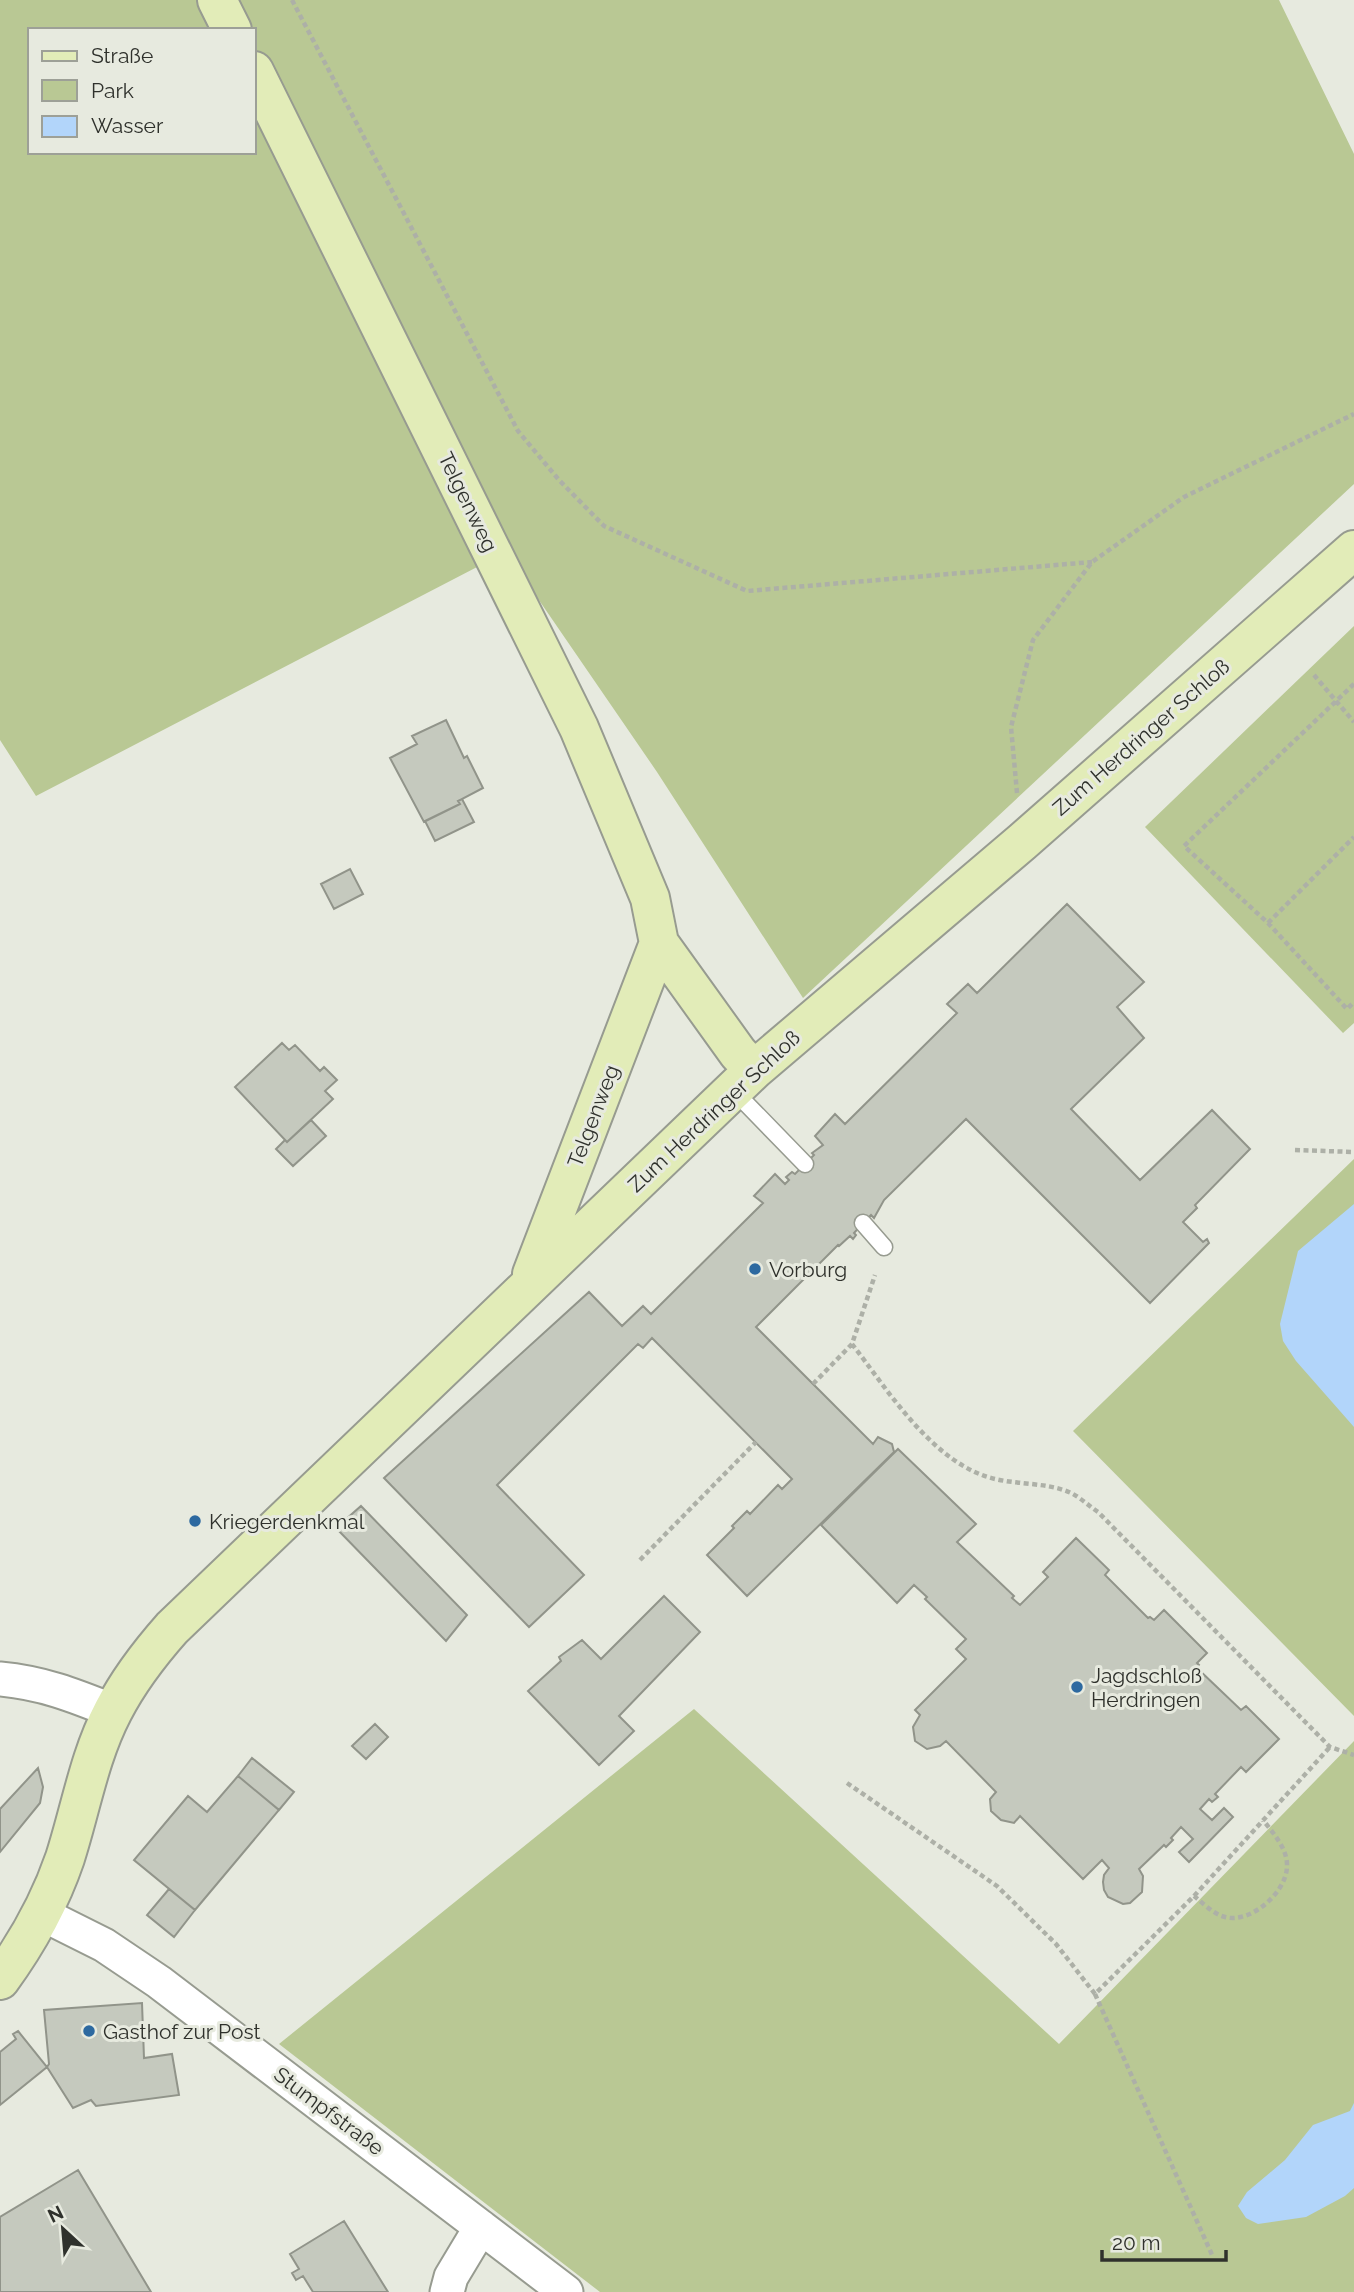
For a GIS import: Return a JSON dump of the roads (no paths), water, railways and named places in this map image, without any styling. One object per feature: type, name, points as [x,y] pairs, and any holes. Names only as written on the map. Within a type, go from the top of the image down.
[{"type":"main road","points":[[217,0],[231,28]]},
{"type":"main road","name":"Telgenweg","points":[[256,75],[579,728],[650,898],[659,943],[738,1053],[743,1080]]},
{"type":"main road","name":"Zum Herdringer Schloß","points":[[0,1980],[49,1898],[65,1856],[83,1787],[113,1710],[131,1678],[172,1628],[743,1080],[1022,842],[1354,550]]},
{"type":"main road","name":"Telgenweg","points":[[526,1289],[659,943]]},
{"type":"street","points":[[0,1679],[30,1682],[61,1690],[113,1710]]},
{"type":"street","name":"Stumpfstraße","points":[[49,1898],[104,1945],[159,1982],[566,2292]]},
{"type":"street","points":[[447,2292],[451,2277],[481,2227]]},
{"type":"lane","points":[[743,1080],[805,1164]]},
{"type":"lane","points":[[863,1223],[884,1247]]},
{"type":"water","points":[[1354,1204],[1354,1427],[1296,1361],[1283,1341],[1280,1324],[1298,1251]]},
{"type":"water","points":[[1354,2103],[1354,2188],[1345,2196],[1306,2217],[1258,2224],[1246,2218],[1238,2206],[1247,2192],[1285,2160],[1313,2125],[1350,2111]]},
{"type":"place","name":"Vorburg","points":[[755,1269]]},
{"type":"place","name":"Kriegerdenkmal","points":[[195,1521]]},
{"type":"place","name":"Jagdschloß Herdringen","points":[[1077,1687]]},
{"type":"place","name":"Gasthof zur Post","points":[[89,2031]]}]
